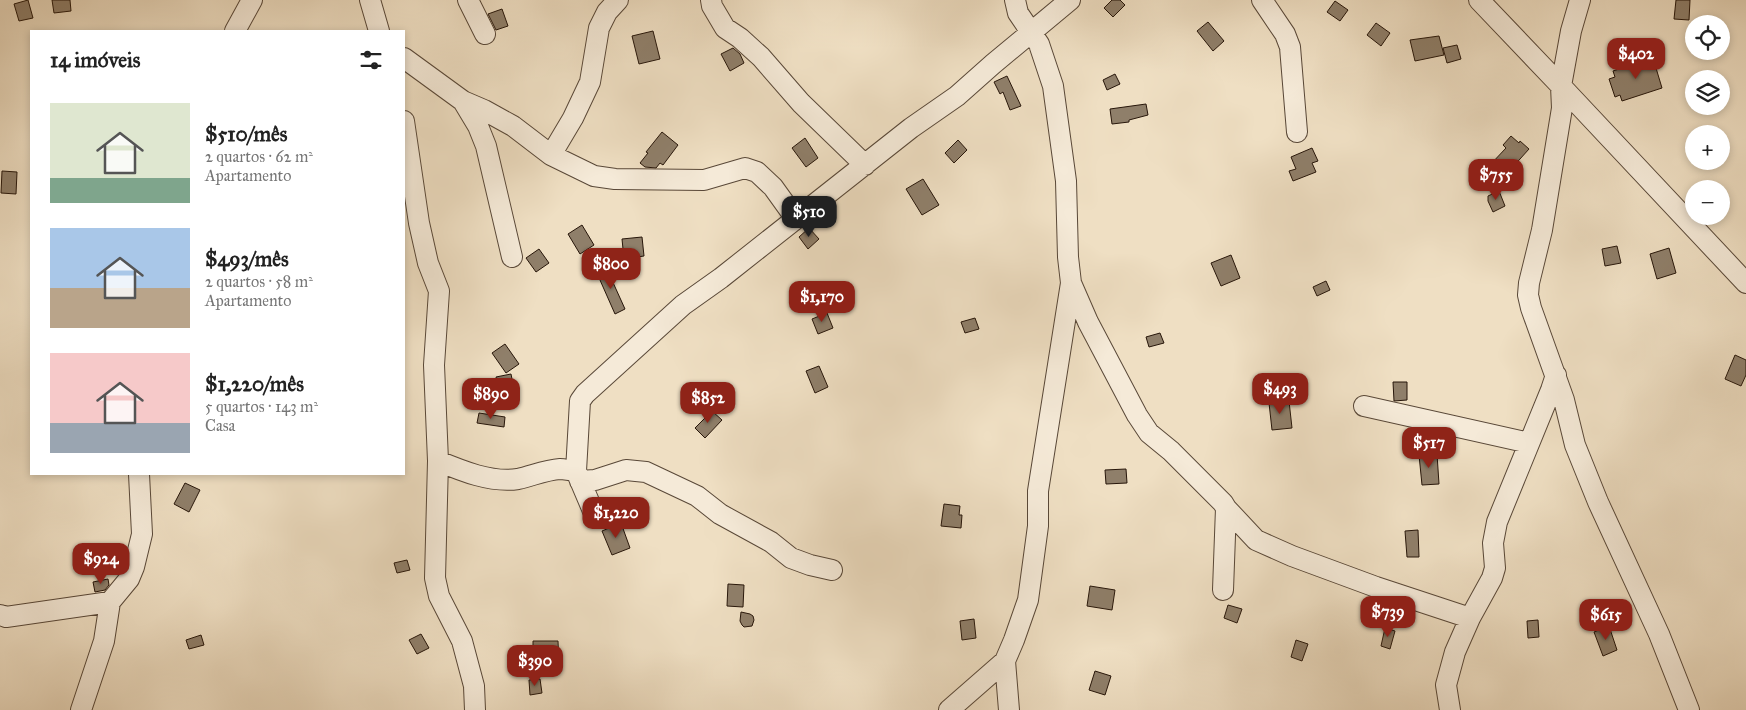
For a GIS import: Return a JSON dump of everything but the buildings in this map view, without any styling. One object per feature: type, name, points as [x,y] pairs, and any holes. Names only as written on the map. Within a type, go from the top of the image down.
[{"type":"street","points":[[236,30],[252,0]]},
{"type":"street","points":[[370,0],[379,30]]},
{"type":"street","points":[[468,0],[486,34]]},
{"type":"street","points":[[551,155],[573,118],[590,82],[599,28],[607,12],[618,0]]},
{"type":"street","points":[[711,0],[712,6],[726,28],[761,57],[801,103],[865,165]]},
{"type":"street","points":[[949,710],[1005,661],[1028,600],[1038,526],[1038,490],[1071,283],[1068,257],[1066,181],[1053,86],[1039,44],[1018,12],[1015,0]]},
{"type":"street","points":[[593,511],[578,476],[580,401],[585,394],[682,304],[721,278],[911,128],[957,96],[1070,0]]},
{"type":"street","points":[[1262,0],[1285,34],[1290,48],[1298,132]]},
{"type":"street","points":[[1479,0],[1743,275]]},
{"type":"street","points":[[1580,0],[1571,31],[1561,86],[1560,118],[1542,230],[1528,295],[1564,400],[1575,444],[1602,510],[1663,643],[1690,710]]},
{"type":"street","points":[[405,59],[462,101],[484,110],[513,126],[551,155],[594,176],[615,179],[704,180],[745,168],[757,172],[773,187],[796,219]]},
{"type":"street","points":[[462,101],[478,126],[486,146],[512,257]]},
{"type":"street","points":[[405,128],[419,223],[428,263],[439,291],[434,365],[438,461],[435,578],[439,596],[462,641],[474,686],[475,710]]},
{"type":"street","points":[[1071,283],[1088,322],[1137,415],[1149,433],[1171,451],[1217,496],[1256,540],[1292,556],[1376,587],[1470,618]]},
{"type":"street","points":[[1450,710],[1446,685],[1454,652],[1492,578],[1495,568],[1494,543],[1497,522],[1556,375]]},
{"type":"street","points":[[1364,406],[1529,443]]},
{"type":"street","points":[[438,461],[463,471],[485,477],[503,479],[517,479],[560,469],[595,480],[626,470],[646,472],[697,496],[720,514],[771,542],[791,558],[832,570]]},
{"type":"street","points":[[81,710],[104,642],[110,602],[129,579],[134,567],[142,534],[139,475]]},
{"type":"street","points":[[1223,590],[1226,508]]},
{"type":"street","points":[[0,616],[6,617],[110,602]]},
{"type":"street","points":[[1005,661],[1009,710]]}]
